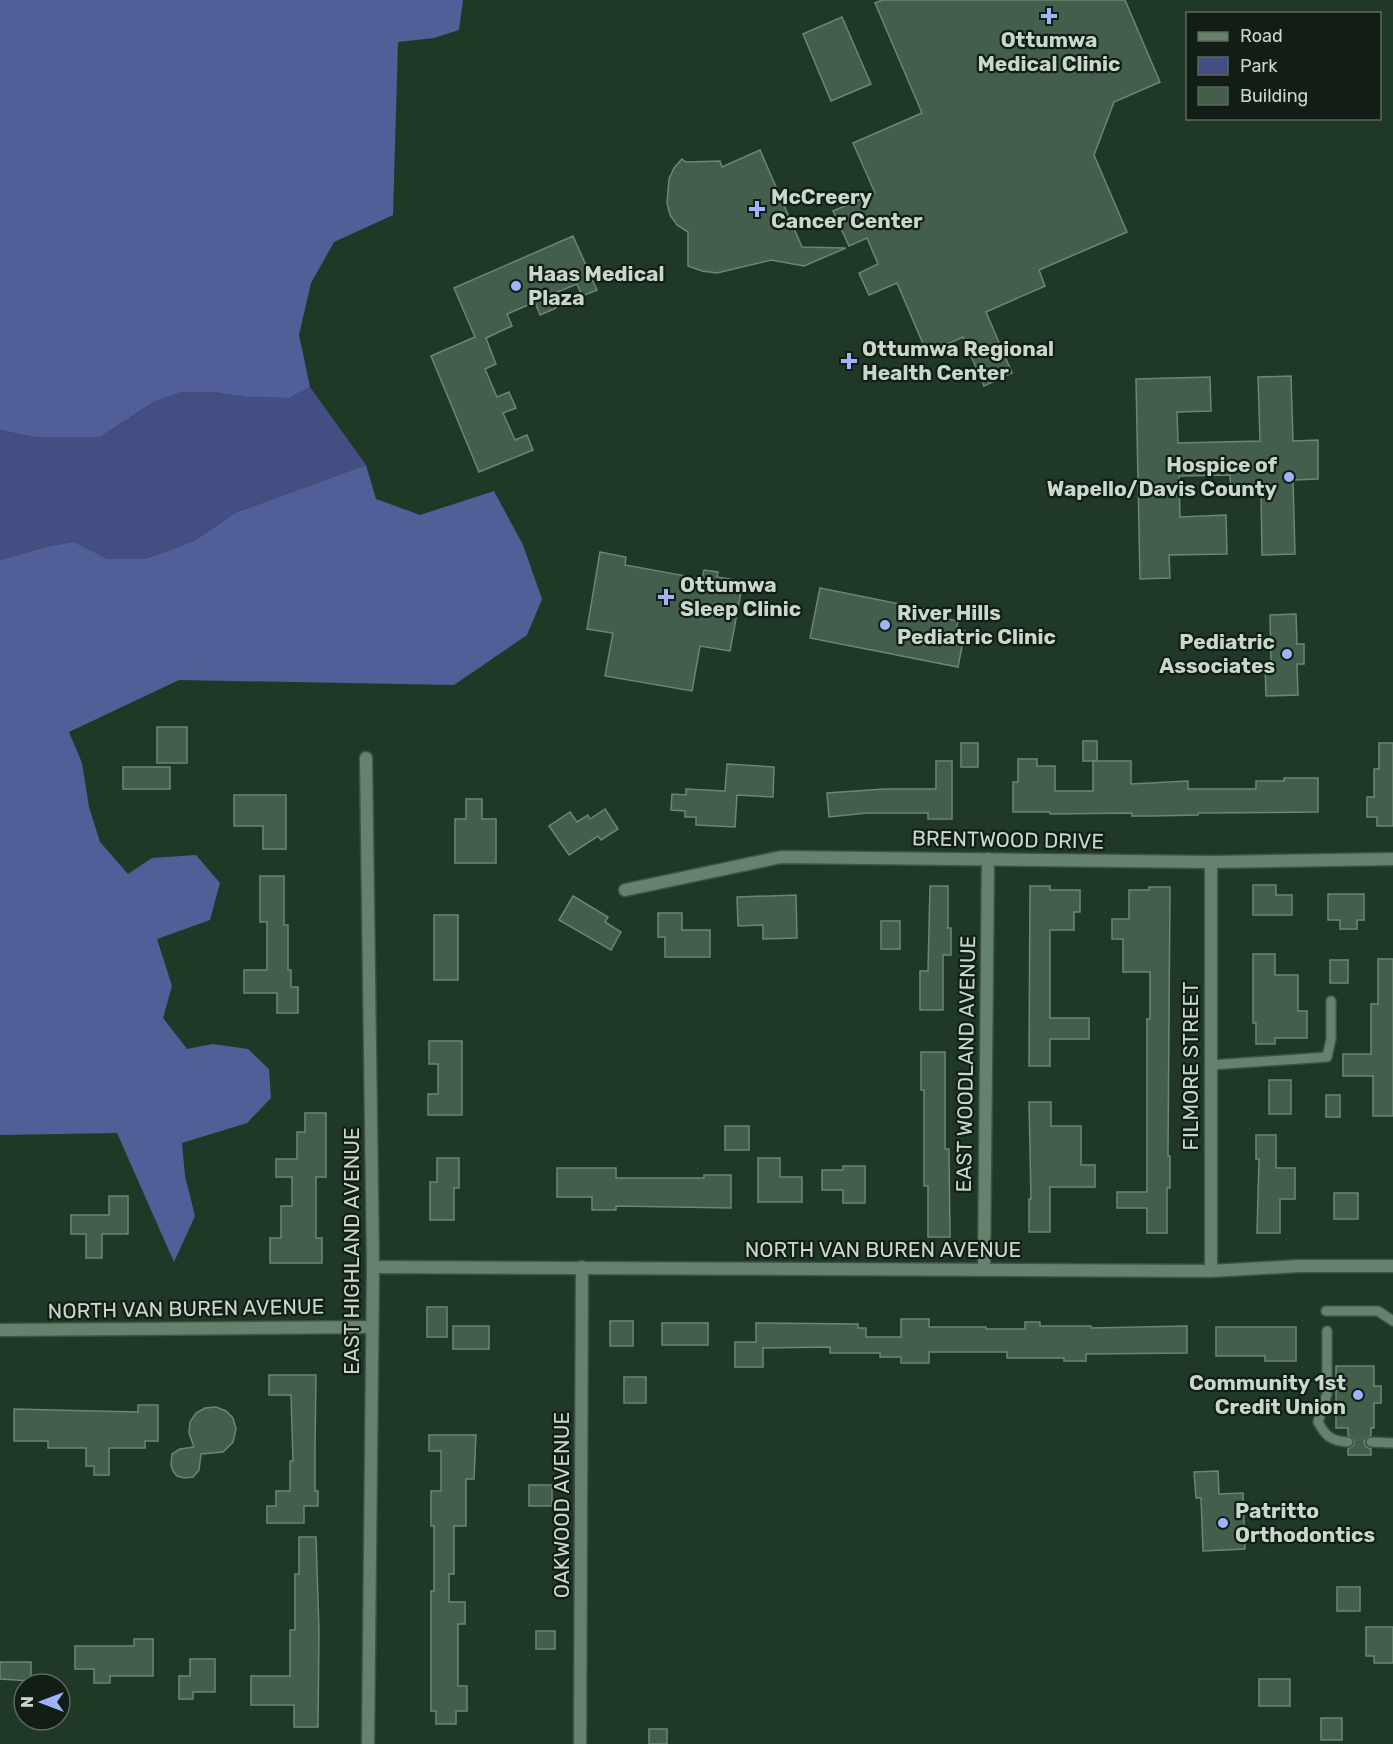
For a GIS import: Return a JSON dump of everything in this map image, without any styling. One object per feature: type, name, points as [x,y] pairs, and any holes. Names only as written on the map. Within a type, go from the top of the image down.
[{"type":"street","name":"EAST HIGHLAND AVENUE","points":[[366,758],[373,1267],[368,1744]]},
{"type":"street","name":"BRENTWOOD DRIVE","points":[[625,890],[781,857],[1211,862],[1393,859]]},
{"type":"street","name":"EAST WOODLAND AVENUE","points":[[984,1270],[988,858]]},
{"type":"street","name":"FILMORE STREET","points":[[1211,862],[1211,1271]]},
{"type":"street","name":"NORTH VAN BUREN AVENUE","points":[[373,1267],[1211,1271],[1299,1266],[1393,1266]]},
{"type":"street","name":"OAKWOOD AVENUE","points":[[580,1744],[582,1267]]},
{"type":"street","name":"NORTH VAN BUREN AVENUE","points":[[0,1330],[372,1327]]},
{"type":"lane","points":[[1211,1065],[1327,1057],[1331,1039],[1331,1001]]},
{"type":"lane","points":[[1326,1311],[1378,1311],[1393,1321]]},
{"type":"lane","points":[[1327,1331],[1328,1394],[1318,1422],[1324,1433],[1333,1441],[1348,1442]]},
{"type":"lane","points":[[1371,1443],[1393,1443]]},
{"type":"green space","points":[[310,387],[366,465],[235,513],[194,541],[145,559],[108,559],[74,542],[49,546],[0,560],[0,430],[34,437],[100,437],[155,401],[182,392],[289,398]]},
{"type":"shaded area","points":[[0,0],[463,0],[459,30],[434,38],[398,42],[393,215],[334,242],[311,283],[299,335],[310,387],[289,398],[182,392],[155,401],[100,437],[34,437],[0,430]]},
{"type":"shaded area","points":[[366,465],[376,499],[420,515],[494,491],[523,545],[542,599],[527,635],[454,685],[179,680],[69,732],[82,763],[89,807],[100,842],[128,874],[152,858],[196,855],[220,883],[210,920],[157,939],[172,986],[163,1018],[187,1049],[213,1044],[248,1049],[269,1069],[271,1098],[247,1123],[182,1143],[185,1176],[195,1216],[174,1262],[117,1133],[0,1135],[0,560],[49,546],[74,542],[108,559],[145,559],[194,541],[235,513]]},
{"type":"building","points":[[882,0],[1125,0],[1160,82],[1114,102],[1094,155],[1127,232],[1039,270],[1045,286],[986,312],[1012,373],[984,386],[963,337],[927,353],[897,283],[869,295],[859,273],[878,264],[867,238],[849,246],[833,211],[875,193],[853,143],[922,113],[875,3]]},
{"type":"building","points":[[842,17],[871,84],[831,101],[803,34]]},
{"type":"building","name":"McCreery Cancer Center","points":[[760,150],[802,247],[846,248],[804,266],[771,260],[717,273],[688,266],[688,232],[677,225],[670,215],[667,203],[669,179],[674,168],[682,159],[686,162],[720,161],[722,167]]},
{"type":"building","points":[[573,236],[597,290],[582,296],[577,284],[550,295],[556,308],[540,315],[535,302],[507,314],[512,326],[486,338],[496,364],[485,369],[497,397],[509,392],[516,408],[503,413],[515,440],[527,435],[533,450],[479,472],[431,356],[475,337],[454,288]]},
{"type":"building","name":"Hospice of Wapello/Davis County","points":[[1291,376],[1293,441],[1318,440],[1318,479],[1293,480],[1295,554],[1262,555],[1261,492],[1231,492],[1230,475],[1179,476],[1180,517],[1226,515],[1227,554],[1169,555],[1170,578],[1140,579],[1136,379],[1210,377],[1211,411],[1177,412],[1178,443],[1260,441],[1258,377]]},
{"type":"building","name":"Ottumwa Sleep Clinic","points":[[600,552],[626,557],[625,565],[702,579],[704,570],[718,572],[717,577],[743,581],[730,651],[700,646],[692,691],[605,676],[613,633],[587,629]]},
{"type":"building","name":"River Hills Pediatric Clinic","points":[[820,588],[935,611],[934,616],[958,621],[956,629],[965,631],[958,667],[810,638]]},
{"type":"building","name":"Pediatric Associates","points":[[1296,614],[1297,644],[1304,644],[1304,664],[1297,664],[1298,695],[1266,696],[1265,664],[1271,664],[1270,615]]},
{"type":"building","points":[[157,727],[187,727],[187,763],[157,763]]},
{"type":"building","points":[[1083,741],[1097,741],[1097,761],[1083,761]]},
{"type":"building","points":[[961,743],[978,743],[978,767],[961,767]]},
{"type":"building","points":[[1379,743],[1393,743],[1393,826],[1377,826],[1377,817],[1367,817],[1367,797],[1374,797],[1374,769],[1379,769]]},
{"type":"building","points":[[1018,759],[1037,759],[1037,766],[1055,766],[1055,791],[1093,791],[1093,761],[1131,761],[1131,784],[1188,781],[1188,789],[1256,789],[1256,781],[1318,778],[1318,812],[1132,816],[1132,813],[1013,812],[1013,782],[1018,782]]},
{"type":"building","points":[[936,761],[952,761],[952,819],[928,819],[928,813],[867,813],[829,817],[827,793],[884,789],[936,789]]},
{"type":"building","points":[[727,764],[774,767],[773,797],[737,795],[735,827],[696,825],[696,817],[685,817],[685,811],[671,810],[672,794],[686,795],[686,789],[725,791]]},
{"type":"building","points":[[123,767],[170,767],[170,789],[123,789]]},
{"type":"building","points":[[234,795],[286,795],[286,849],[263,849],[263,826],[234,826]]},
{"type":"building","points":[[466,799],[482,799],[482,819],[496,819],[496,863],[455,863],[455,819],[466,819]]},
{"type":"building","points":[[605,809],[618,829],[601,840],[598,836],[569,855],[549,826],[570,812],[577,822],[588,815],[590,819]]},
{"type":"building","points":[[260,876],[284,876],[284,925],[288,925],[288,970],[291,970],[291,987],[298,987],[298,1013],[277,1013],[277,993],[244,993],[244,970],[267,970],[267,922],[260,922]]},
{"type":"building","points":[[1253,885],[1276,885],[1276,895],[1292,895],[1292,915],[1253,915]]},
{"type":"building","points":[[930,886],[948,886],[948,928],[951,928],[951,955],[943,955],[943,1010],[920,1010],[920,971],[928,971]]},
{"type":"building","points":[[1030,886],[1050,886],[1050,890],[1080,890],[1080,912],[1074,912],[1074,930],[1050,930],[1050,1018],[1089,1018],[1089,1039],[1050,1039],[1050,1066],[1029,1066]]},
{"type":"building","points":[[1149,887],[1170,887],[1168,1156],[1170,1156],[1170,1188],[1167,1188],[1167,1233],[1147,1233],[1147,1208],[1117,1208],[1117,1192],[1147,1192],[1147,1019],[1150,1019],[1150,972],[1123,972],[1123,939],[1112,939],[1112,919],[1129,919],[1129,890],[1149,890]]},
{"type":"building","points":[[1328,894],[1364,894],[1364,920],[1357,920],[1357,929],[1340,929],[1340,920],[1328,920]]},
{"type":"building","points":[[796,895],[797,938],[763,939],[763,925],[738,926],[737,897]]},
{"type":"building","points":[[573,896],[608,917],[605,922],[621,932],[611,950],[559,920]]},
{"type":"building","points":[[658,913],[682,913],[682,930],[710,930],[710,957],[665,957],[665,937],[658,937]]},
{"type":"building","points":[[434,915],[458,915],[458,980],[434,980]]},
{"type":"building","points":[[881,921],[900,921],[900,949],[881,949]]},
{"type":"building","points":[[1253,954],[1275,954],[1275,975],[1298,975],[1298,1011],[1307,1011],[1307,1038],[1275,1038],[1275,1044],[1256,1044],[1256,1023],[1253,1023]]},
{"type":"building","points":[[1378,959],[1393,959],[1393,1116],[1373,1116],[1373,1076],[1343,1076],[1343,1054],[1371,1054],[1371,1004],[1378,1004]]},
{"type":"building","points":[[1330,960],[1348,960],[1348,983],[1330,983]]},
{"type":"building","points":[[429,1041],[462,1041],[462,1115],[428,1115],[428,1094],[438,1094],[438,1064],[429,1064]]},
{"type":"building","points":[[921,1052],[945,1052],[945,1149],[949,1149],[950,1237],[928,1237],[928,1186],[924,1186],[924,1090],[921,1090]]},
{"type":"building","points":[[1269,1080],[1291,1080],[1291,1114],[1269,1114]]},
{"type":"building","points":[[1326,1095],[1340,1095],[1340,1117],[1326,1117]]},
{"type":"building","points":[[1029,1102],[1051,1102],[1051,1126],[1081,1126],[1081,1165],[1095,1165],[1095,1187],[1050,1187],[1050,1232],[1029,1232],[1029,1199],[1031,1199]]},
{"type":"building","points":[[305,1113],[326,1113],[326,1177],[316,1177],[316,1238],[322,1238],[322,1263],[270,1263],[270,1238],[281,1238],[281,1206],[292,1206],[292,1177],[276,1177],[276,1159],[297,1159],[297,1132],[305,1132]]},
{"type":"building","points":[[725,1126],[749,1126],[749,1150],[725,1150]]},
{"type":"building","points":[[1256,1135],[1276,1135],[1276,1168],[1295,1168],[1295,1199],[1280,1199],[1280,1233],[1257,1233],[1259,1159],[1256,1159]]},
{"type":"building","points":[[437,1158],[459,1158],[459,1188],[454,1188],[454,1220],[430,1220],[430,1182],[437,1182]]},
{"type":"building","points":[[758,1158],[780,1158],[780,1177],[802,1177],[802,1202],[758,1202]]},
{"type":"building","points":[[843,1166],[865,1166],[865,1203],[843,1203],[843,1190],[822,1190],[822,1170],[843,1170]]},
{"type":"building","points":[[557,1168],[616,1168],[616,1178],[704,1178],[704,1175],[731,1175],[731,1208],[616,1206],[616,1210],[592,1210],[592,1197],[557,1197]]},
{"type":"building","points":[[1334,1193],[1358,1193],[1358,1219],[1334,1219]]},
{"type":"building","points":[[109,1196],[128,1196],[128,1234],[102,1234],[102,1258],[86,1258],[86,1234],[71,1234],[71,1215],[109,1215]]},
{"type":"building","points":[[427,1307],[447,1307],[447,1337],[427,1337]]},
{"type":"building","points":[[901,1319],[929,1319],[929,1327],[986,1327],[986,1329],[1025,1329],[1025,1322],[1040,1322],[1040,1326],[1091,1326],[1091,1328],[1187,1326],[1187,1353],[1086,1354],[1086,1361],[1064,1361],[1064,1358],[1007,1358],[1007,1352],[929,1352],[929,1363],[901,1363],[901,1357],[880,1357],[880,1353],[830,1353],[830,1347],[763,1348],[763,1367],[735,1367],[735,1342],[756,1342],[756,1323],[858,1324],[858,1328],[866,1328],[866,1337],[901,1337]]},
{"type":"building","points":[[610,1321],[633,1321],[633,1346],[610,1346]]},
{"type":"building","points":[[662,1323],[708,1323],[708,1345],[662,1345]]},
{"type":"building","points":[[453,1326],[489,1326],[489,1349],[453,1349]]},
{"type":"building","points":[[1216,1327],[1296,1327],[1296,1361],[1265,1361],[1265,1356],[1216,1356]]},
{"type":"building","name":"Community 1st Credit Union","points":[[1336,1366],[1374,1366],[1374,1386],[1381,1386],[1381,1403],[1374,1403],[1374,1428],[1371,1428],[1371,1435],[1364,1441],[1365,1446],[1371,1449],[1371,1455],[1348,1455],[1348,1449],[1354,1445],[1354,1440],[1348,1435],[1348,1428],[1336,1428]]},
{"type":"building","points":[[269,1375],[316,1375],[315,1491],[318,1491],[318,1506],[304,1506],[304,1523],[267,1523],[267,1506],[276,1506],[276,1491],[290,1491],[290,1461],[293,1461],[291,1395],[269,1395]]},
{"type":"building","points":[[624,1377],[646,1377],[646,1403],[624,1403]]},
{"type":"building","points":[[138,1405],[158,1405],[158,1441],[145,1441],[145,1448],[109,1448],[109,1475],[94,1475],[94,1466],[86,1466],[86,1448],[48,1448],[48,1441],[14,1441],[14,1409],[138,1412]]},
{"type":"building","points":[[216,1407],[226,1411],[233,1418],[236,1429],[233,1442],[223,1452],[201,1454],[199,1470],[193,1477],[177,1476],[171,1465],[172,1454],[180,1449],[194,1447],[189,1433],[190,1422],[196,1413],[205,1408]]},
{"type":"building","points":[[429,1435],[476,1435],[474,1479],[466,1479],[466,1526],[454,1526],[454,1574],[449,1574],[449,1602],[465,1602],[465,1624],[458,1624],[458,1686],[467,1686],[467,1711],[456,1711],[456,1724],[436,1724],[436,1711],[431,1711],[431,1591],[434,1591],[434,1526],[431,1526],[431,1491],[441,1491],[441,1451],[429,1451]]},
{"type":"building","name":"Patritto Orthodontics","points":[[1218,1471],[1219,1494],[1243,1493],[1245,1549],[1203,1551],[1201,1498],[1196,1498],[1194,1472]]},
{"type":"building","points":[[529,1485],[552,1485],[552,1506],[529,1506]]},
{"type":"building","points":[[299,1537],[316,1537],[319,1630],[318,1727],[294,1727],[294,1705],[251,1705],[251,1676],[290,1676],[290,1630],[295,1630],[295,1574],[299,1574]]},
{"type":"building","points":[[1337,1587],[1360,1587],[1360,1611],[1337,1611]]},
{"type":"building","points":[[1366,1627],[1393,1627],[1393,1663],[1374,1663],[1374,1656],[1366,1656]]},
{"type":"building","points":[[536,1631],[555,1631],[555,1649],[536,1649]]},
{"type":"building","points":[[134,1639],[153,1639],[153,1676],[110,1676],[110,1683],[94,1683],[94,1669],[75,1669],[75,1646],[134,1646]]},
{"type":"building","points":[[190,1659],[215,1659],[215,1692],[193,1692],[193,1699],[179,1699],[179,1676],[190,1676]]},
{"type":"building","points":[[0,1662],[31,1662],[31,1672],[12,1672],[12,1680],[0,1679]]},
{"type":"building","points":[[1259,1679],[1290,1679],[1290,1706],[1259,1706]]},
{"type":"building","points":[[1321,1718],[1342,1718],[1342,1740],[1321,1740]]},
{"type":"building","points":[[649,1729],[667,1729],[667,1744],[649,1744]]},
{"type":"place","name":"Ottumwa Medical Clinic","points":[[1049,16]]},
{"type":"place","name":"McCreery Cancer Center","points":[[757,209]]},
{"type":"place","name":"Haas Medical Plaza","points":[[516,286]]},
{"type":"place","name":"Ottumwa Regional Health Center","points":[[849,361]]},
{"type":"place","name":"Hospice of Wapello/Davis County","points":[[1289,477]]},
{"type":"place","name":"Ottumwa Sleep Clinic","points":[[666,597]]},
{"type":"place","name":"River Hills Pediatric Clinic","points":[[885,625]]},
{"type":"place","name":"Pediatric Associates","points":[[1287,654]]},
{"type":"place","name":"Community 1st Credit Union","points":[[1358,1395]]},
{"type":"place","name":"Patritto Orthodontics","points":[[1223,1523]]}]
